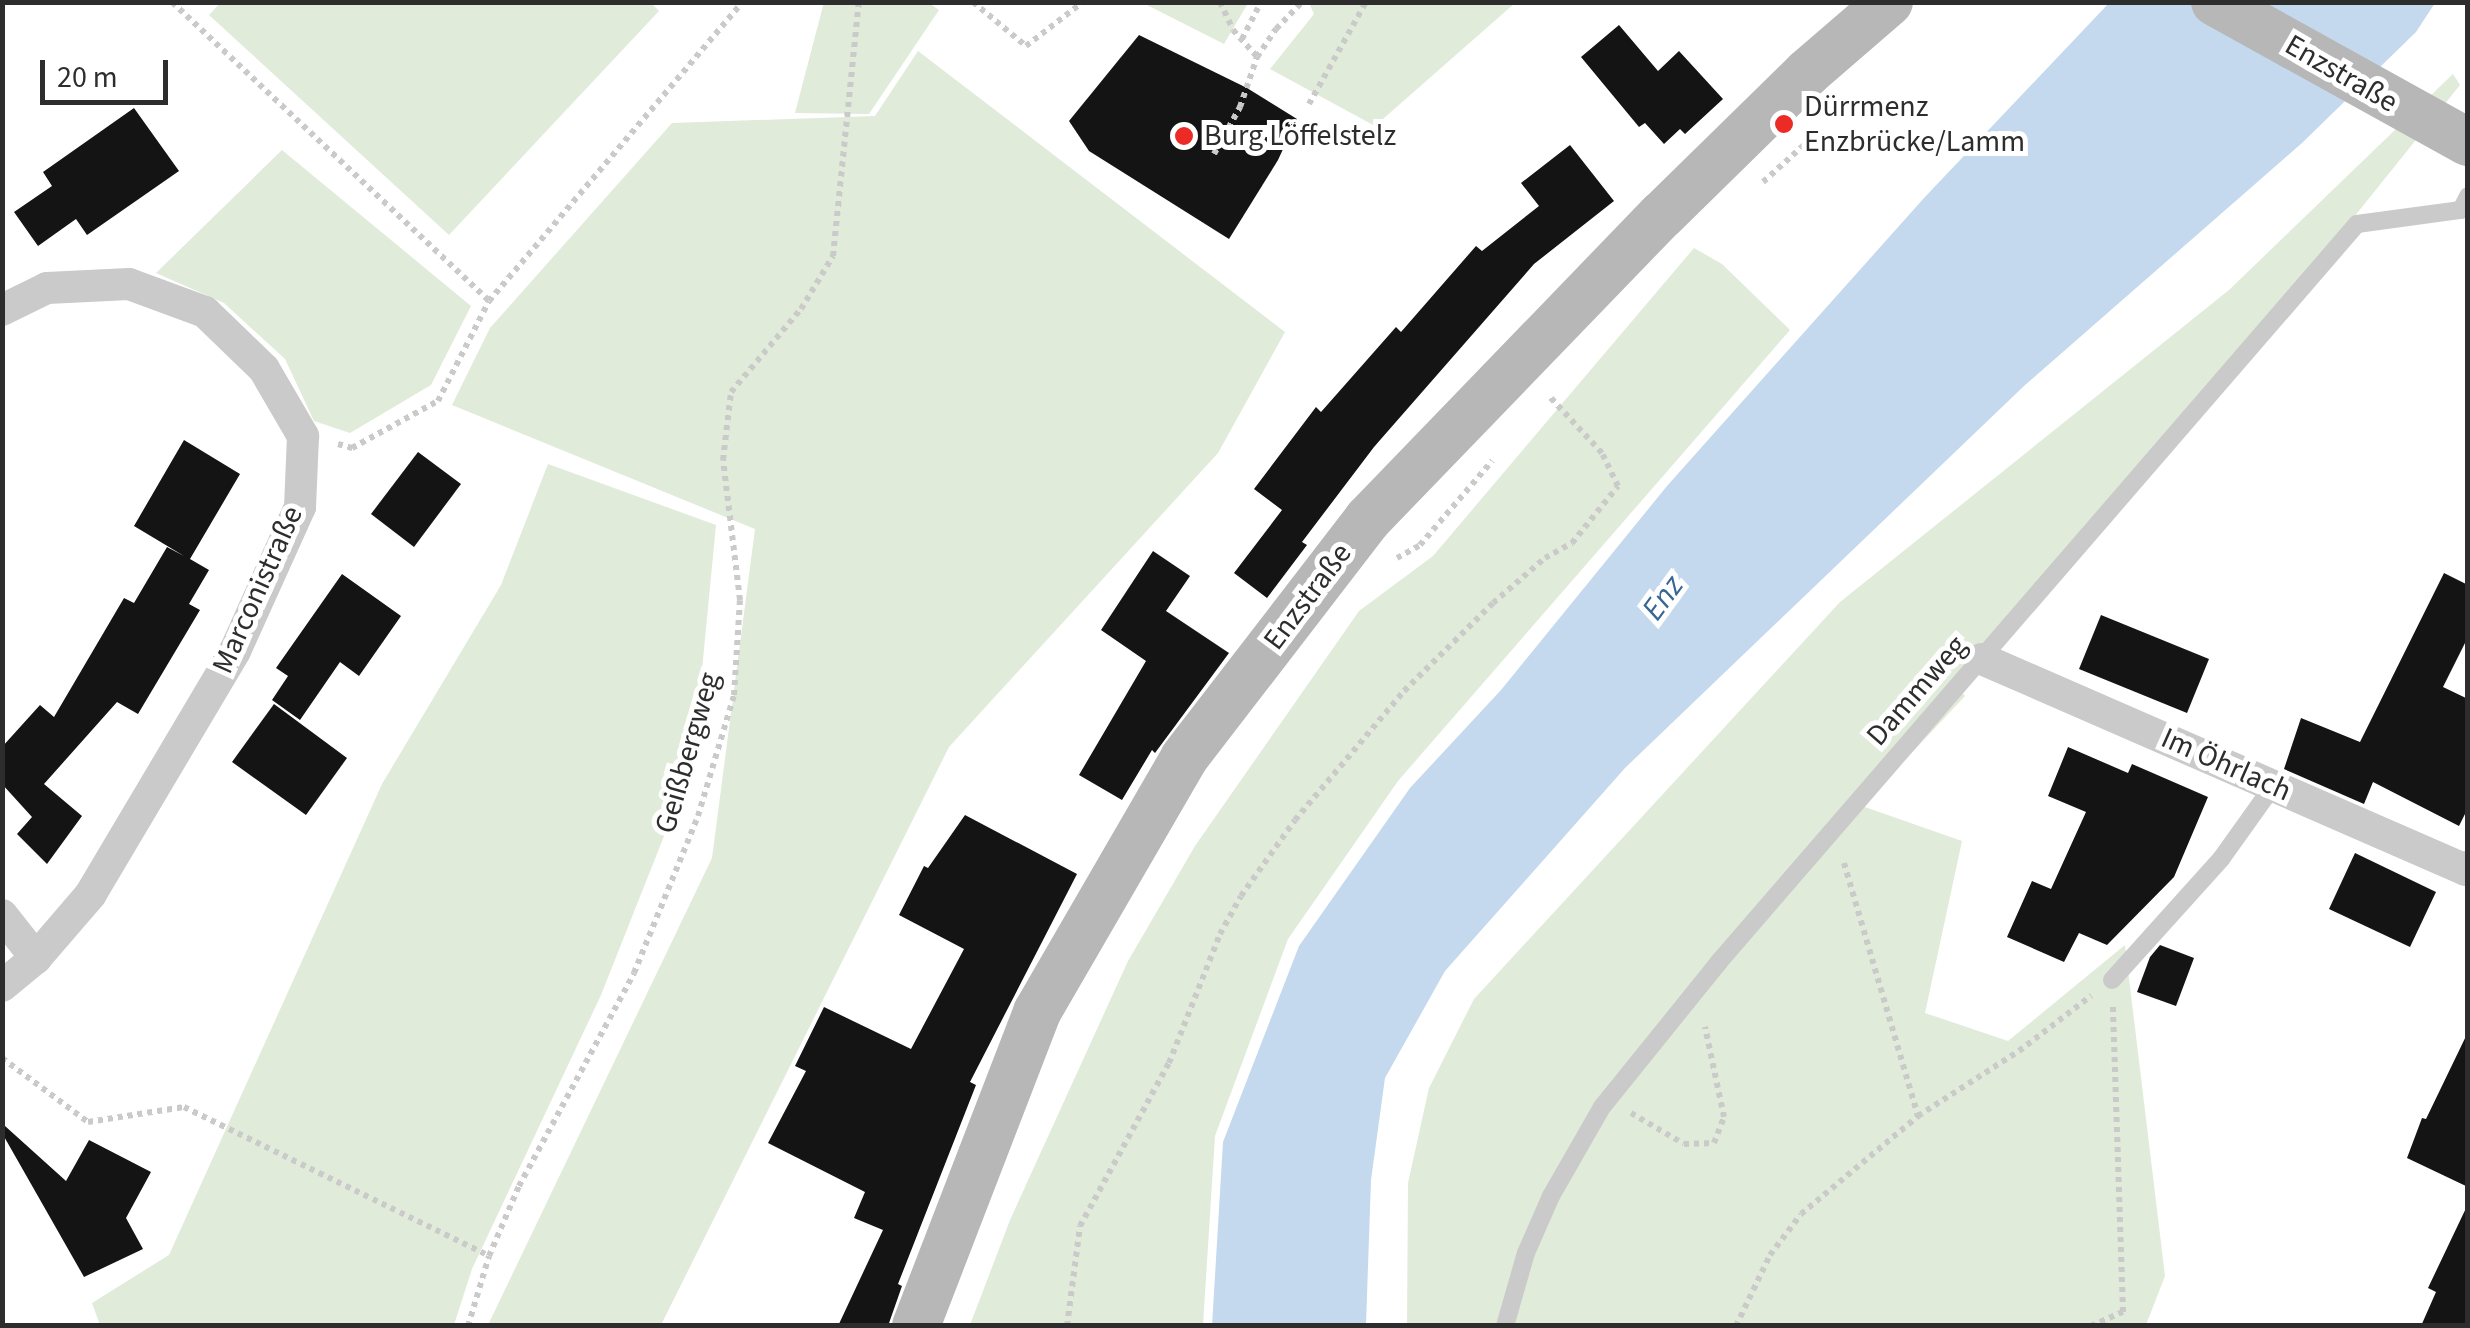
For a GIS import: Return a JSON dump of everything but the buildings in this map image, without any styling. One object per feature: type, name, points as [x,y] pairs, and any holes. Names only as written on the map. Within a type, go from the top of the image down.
[{"type":"main road","name":"Enzstraße","points":[[916,1326],[1037,1012],[1184,758],[1368,519],[1662,215],[1808,72],[1889,2]]},
{"type":"main road","name":"Enzstraße","points":[[2216,2],[2423,121],[2468,142]]},
{"type":"street","points":[[2,310],[47,288],[129,284],[204,312],[264,369],[302,436]]},
{"type":"street","name":"Marconistraße","points":[[2,986],[36,958],[91,894],[235,651],[300,507],[302,436]]},
{"type":"street","name":"Im Öhrlach","points":[[1982,659],[2466,870],[2468,867]]},
{"type":"street","points":[[2,915],[36,958]]},
{"type":"lane","name":"Dammweg","points":[[1505,1326],[1526,1253],[1551,1196],[1609,1098],[1691,996],[2357,224],[2461,210],[2468,196]]},
{"type":"lane","points":[[2112,980],[2221,859],[2273,786]]},
{"type":"path","points":[[172,2],[490,301]]},
{"type":"path","points":[[302,436],[352,448],[438,401],[490,301],[743,2]]},
{"type":"path","name":"Geißbergweg","points":[[468,1326],[489,1256],[519,1186],[634,973],[698,816],[724,730],[734,695],[740,600],[723,460],[731,392],[801,309],[833,256],[859,2]]},
{"type":"path","points":[[973,2],[1026,46],[1083,2]]},
{"type":"path","points":[[1220,2],[1257,58]]},
{"type":"path","points":[[1242,39],[1262,2]]},
{"type":"path","points":[[1214,154],[1240,107],[1257,58],[1276,29],[1302,2]]},
{"type":"path","points":[[1310,104],[1366,2]]},
{"type":"path","points":[[1747,192],[1777,174],[1815,132]]},
{"type":"path","points":[[1535,410],[1560,380]]},
{"type":"path","points":[[1067,1326],[1080,1226],[1168,1063],[1220,934],[1241,896],[1295,820],[1404,691],[1493,603],[1545,558],[1572,542],[1618,486],[1602,452],[1548,395]]},
{"type":"path","points":[[1389,565],[1420,545],[1497,455]]},
{"type":"path","points":[[1834,829],[1918,1116]]},
{"type":"path","points":[[1736,1326],[1770,1255],[1801,1214],[1918,1116],[2020,1052],[2112,980]]},
{"type":"path","points":[[2091,1326],[2122,1312],[2112,980]]},
{"type":"path","points":[[1609,1098],[1684,1144],[1714,1143],[1724,1116],[1705,1024],[1691,996]]},
{"type":"path","points":[[2,1058],[88,1122],[184,1107],[489,1256]]},
{"type":"green space","points":[[221,2],[650,2],[659,11],[449,235],[209,15]]},
{"type":"green space","points":[[824,2],[929,3],[939,10],[869,114],[795,113]]},
{"type":"green space","points":[[1143,3],[1248,3],[1224,44]]},
{"type":"green space","points":[[1309,3],[1515,3],[1375,126],[1270,69],[1314,14]]},
{"type":"green space","points":[[918,51],[1285,332],[1218,453],[949,747],[661,1325],[488,1325],[712,858],[755,529],[452,405],[490,328],[672,123],[875,116]]},
{"type":"green space","points":[[2453,74],[2460,85],[2354,217],[1953,682],[1965,696],[1862,806],[1962,841],[1925,1013],[2008,1041],[2125,945],[2165,1276],[2146,1325],[1407,1326],[1408,1183],[1429,1088],[1474,999],[1840,602],[2229,290]]},
{"type":"green space","points":[[282,150],[471,306],[431,385],[350,433],[314,421],[285,359],[224,303],[156,273]]},
{"type":"green space","points":[[1694,248],[1722,264],[1790,330],[1398,781],[1288,939],[1215,1136],[1203,1325],[970,1325],[1010,1220],[1128,961],[1195,846],[1359,611],[1433,556]]},
{"type":"green space","points":[[548,464],[716,525],[693,763],[601,995],[472,1269],[454,1325],[100,1325],[92,1303],[169,1255],[382,784],[501,585]]},
{"type":"water","name":"Enz","points":[[2109,3],[2435,3],[2416,32],[2302,143],[2024,386],[1625,768],[1445,971],[1385,1078],[1371,1180],[1366,1325],[1212,1326],[1223,1142],[1299,946],[1410,788],[1501,690],[1667,486],[1924,198]]},
{"type":"place","name":"Dürrmenz Enzbrücke/Lamm","points":[[1784,124]]},
{"type":"place","name":"Burg Löffelstelz","points":[[1184,136]]}]
